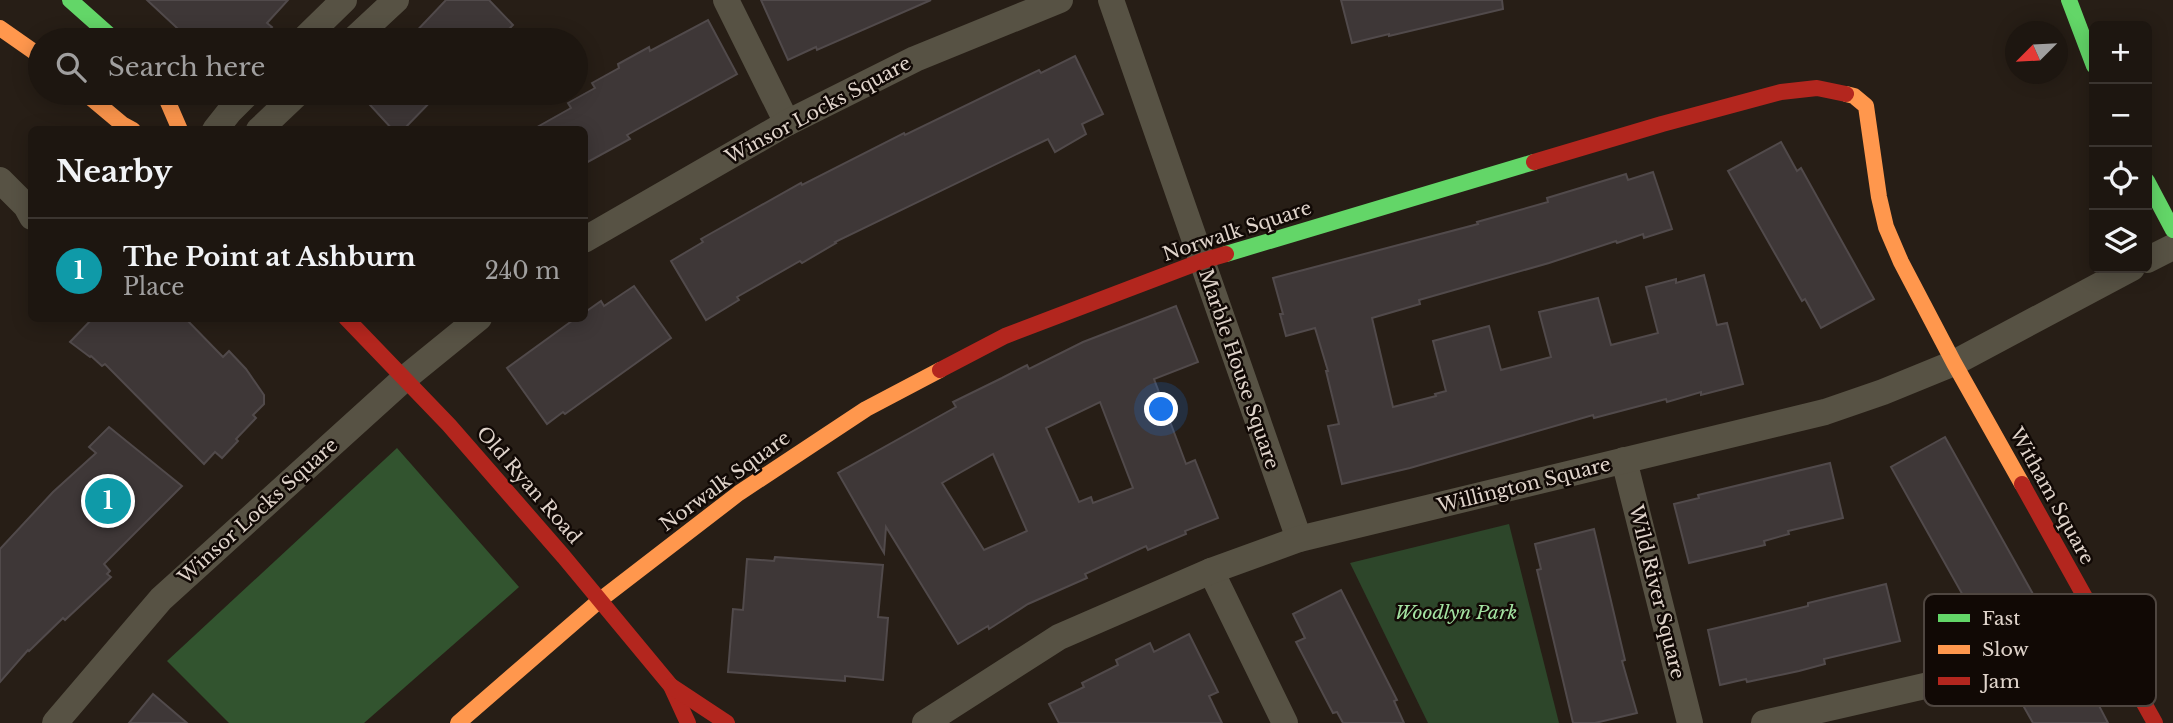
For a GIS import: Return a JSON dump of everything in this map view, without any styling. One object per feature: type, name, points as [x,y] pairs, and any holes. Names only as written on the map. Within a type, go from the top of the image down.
[{"type":"street","points":[[70,0],[102,28]]},
{"type":"street","points":[[315,28],[344,0]]},
{"type":"street","points":[[366,28],[396,0]]},
{"type":"street","points":[[726,0],[787,123]]},
{"type":"street","name":"Winsor Locks Square","points":[[588,238],[787,123],[915,58],[1060,0]]},
{"type":"street","name":"Marble House Square","points":[[1111,0],[1299,539]]},
{"type":"street","points":[[2069,0],[2089,53]]},
{"type":"street","points":[[0,28],[28,48]]},
{"type":"street","name":"Norwalk Square","points":[[458,723],[600,600],[739,493],[866,409],[1005,336],[1202,261],[1662,124],[1781,92],[1817,88],[1854,96],[1866,106],[1878,197],[1886,227],[1901,262],[1954,363]]},
{"type":"street","points":[[99,105],[126,126]]},
{"type":"street","points":[[169,105],[178,126]]},
{"type":"street","points":[[218,126],[236,105]]},
{"type":"street","points":[[263,126],[285,105]]},
{"type":"street","points":[[0,180],[28,210]]},
{"type":"street","points":[[2152,190],[2173,230]]},
{"type":"street","points":[[2152,258],[2173,247]]},
{"type":"street","name":"Willington Square","points":[[925,723],[1059,637],[1211,571],[1299,539],[1825,412],[1954,363],[2123,273]]},
{"type":"street","name":"Old Ryan Road","points":[[350,322],[449,425],[564,557],[671,686],[688,723]]},
{"type":"street","name":"Winsor Locks Square","points":[[55,723],[162,599],[404,379],[475,322]]},
{"type":"street","name":"Witham Square","points":[[1954,363],[2082,594]]},
{"type":"street","name":"Wild River Square","points":[[1624,460],[1690,723]]},
{"type":"street","points":[[1211,571],[1285,723]]},
{"type":"street","name":"Old Ryan Road","points":[[671,686],[727,723]]},
{"type":"street","points":[[1764,723],[1924,686]]},
{"type":"street","name":"Witham Square","points":[[2145,706],[2155,723]]},
{"type":"green space","points":[[397,448],[519,587],[364,723],[229,723],[167,661]]},
{"type":"green space","name":"Woodlyn Park","points":[[1509,524],[1559,723],[1428,723],[1350,563]]},
{"type":"building","points":[[147,0],[288,0],[267,23],[271,28],[177,28]]},
{"type":"building","points":[[446,0],[489,0],[513,25],[510,28],[419,28]]},
{"type":"building","points":[[761,0],[931,0],[788,60]]},
{"type":"building","points":[[1341,0],[1502,0],[1503,9],[1352,43]]},
{"type":"building","points":[[708,20],[737,74],[627,135],[630,139],[588,162],[588,126],[539,126],[571,108],[569,105],[588,105],[588,92],[595,88],[592,83],[619,68],[618,64],[649,47],[650,51]]},
{"type":"building","points":[[1075,56],[1103,114],[1082,124],[1086,134],[1055,152],[1048,139],[835,242],[802,263],[800,261],[737,297],[739,300],[706,320],[671,261],[703,242],[701,239],[801,183],[802,185],[904,133],[905,135],[1039,70],[1041,73]]},
{"type":"building","points":[[370,105],[427,105],[407,126],[389,126]]},
{"type":"building","points":[[1781,142],[1797,171],[1801,168],[1874,299],[1821,328],[1805,299],[1802,301],[1728,171]]},
{"type":"building","points":[[1653,172],[1672,229],[1644,238],[1643,234],[1617,243],[1616,241],[1419,300],[1420,304],[1372,318],[1393,407],[1446,391],[1433,341],[1489,326],[1501,370],[1551,357],[1539,312],[1598,298],[1611,345],[1658,333],[1646,287],[1676,279],[1676,283],[1704,275],[1717,325],[1727,323],[1743,384],[1667,402],[1666,399],[1594,418],[1593,415],[1410,468],[1342,484],[1328,426],[1339,424],[1328,371],[1315,328],[1286,336],[1273,278],[1478,224],[1477,222],[1548,202],[1547,198],[1626,174],[1628,180]]},
{"type":"building","points":[[634,286],[671,338],[547,424],[507,368],[570,322],[588,322],[588,310],[601,301],[604,306]]},
{"type":"building","points":[[1176,306],[1198,362],[1154,379],[1186,464],[1195,460],[1218,518],[1148,550],[1146,546],[1085,574],[1087,578],[1028,604],[989,629],[988,626],[958,644],[886,527],[884,553],[838,473],[956,407],[953,402],[1027,365],[1029,369],[1083,342]],"holes":[[[1100,402],[1133,488],[1093,503],[1091,497],[1079,502],[1046,428]],[[993,454],[1027,531],[984,550],[942,483]]]},
{"type":"building","points":[[89,322],[189,322],[223,357],[229,351],[246,369],[264,395],[264,404],[253,415],[256,418],[222,458],[215,452],[204,464],[105,364],[102,366],[70,342]]},
{"type":"building","points":[[109,427],[182,486],[104,564],[111,577],[28,650],[0,682],[0,549],[53,492],[96,453],[89,447]]},
{"type":"building","points":[[1945,437],[2033,594],[1962,594],[1891,467]]},
{"type":"building","points":[[1830,463],[1843,518],[1788,531],[1789,534],[1764,541],[1765,545],[1689,563],[1674,504],[1699,498],[1698,495]]},
{"type":"building","points":[[1594,529],[1625,660],[1622,661],[1637,713],[1595,723],[1573,723],[1537,570],[1541,569],[1535,544]]},
{"type":"building","points":[[775,557],[883,565],[878,617],[888,618],[883,680],[845,676],[845,681],[728,672],[733,609],[743,610],[747,559],[774,561]]},
{"type":"building","points":[[1886,584],[1900,641],[1824,659],[1825,664],[1799,671],[1720,685],[1708,630]]},
{"type":"building","points":[[1341,590],[1397,700],[1394,701],[1404,723],[1343,723],[1337,712],[1333,713],[1296,642],[1305,638],[1293,614]]},
{"type":"building","points":[[1189,634],[1218,692],[1209,696],[1222,723],[1059,723],[1049,704],[1084,687],[1082,683],[1118,665],[1116,660],[1150,643],[1154,652]]},
{"type":"building","points":[[153,694],[187,723],[129,723]]},
{"type":"building","points":[[2023,706],[2099,706],[2108,723],[2033,723]]},
{"type":"traffic: fast","points":[[70,0],[102,28]]},
{"type":"traffic: fast","points":[[2069,0],[2089,53]]},
{"type":"traffic: fast","points":[[1226,254],[1534,162]]},
{"type":"traffic: fast","points":[[2152,190],[2173,230]]},
{"type":"traffic: slow","points":[[0,28],[28,48]]},
{"type":"traffic: slow","points":[[1846,94],[1854,96],[1866,106],[1879,197],[1886,227],[1901,262],[2022,484]]},
{"type":"traffic: slow","points":[[99,105],[126,126]]},
{"type":"traffic: slow","points":[[169,105],[178,126]]},
{"type":"traffic: slow","points":[[458,723],[600,600],[739,493],[866,409],[940,370]]},
{"type":"traffic: jam","points":[[1534,162],[1781,92],[1817,88],[1846,94]]},
{"type":"traffic: jam","points":[[940,370],[1005,336],[1226,254]]},
{"type":"traffic: jam","points":[[350,322],[449,425],[564,557],[671,686],[688,723]]},
{"type":"traffic: jam","points":[[2022,484],[2083,594]]},
{"type":"traffic: jam","points":[[671,686],[727,723]]},
{"type":"traffic: jam","points":[[2146,706],[2155,723]]},
{"type":"place","name":"The Point at Ashburn","points":[[108,501]]}]
